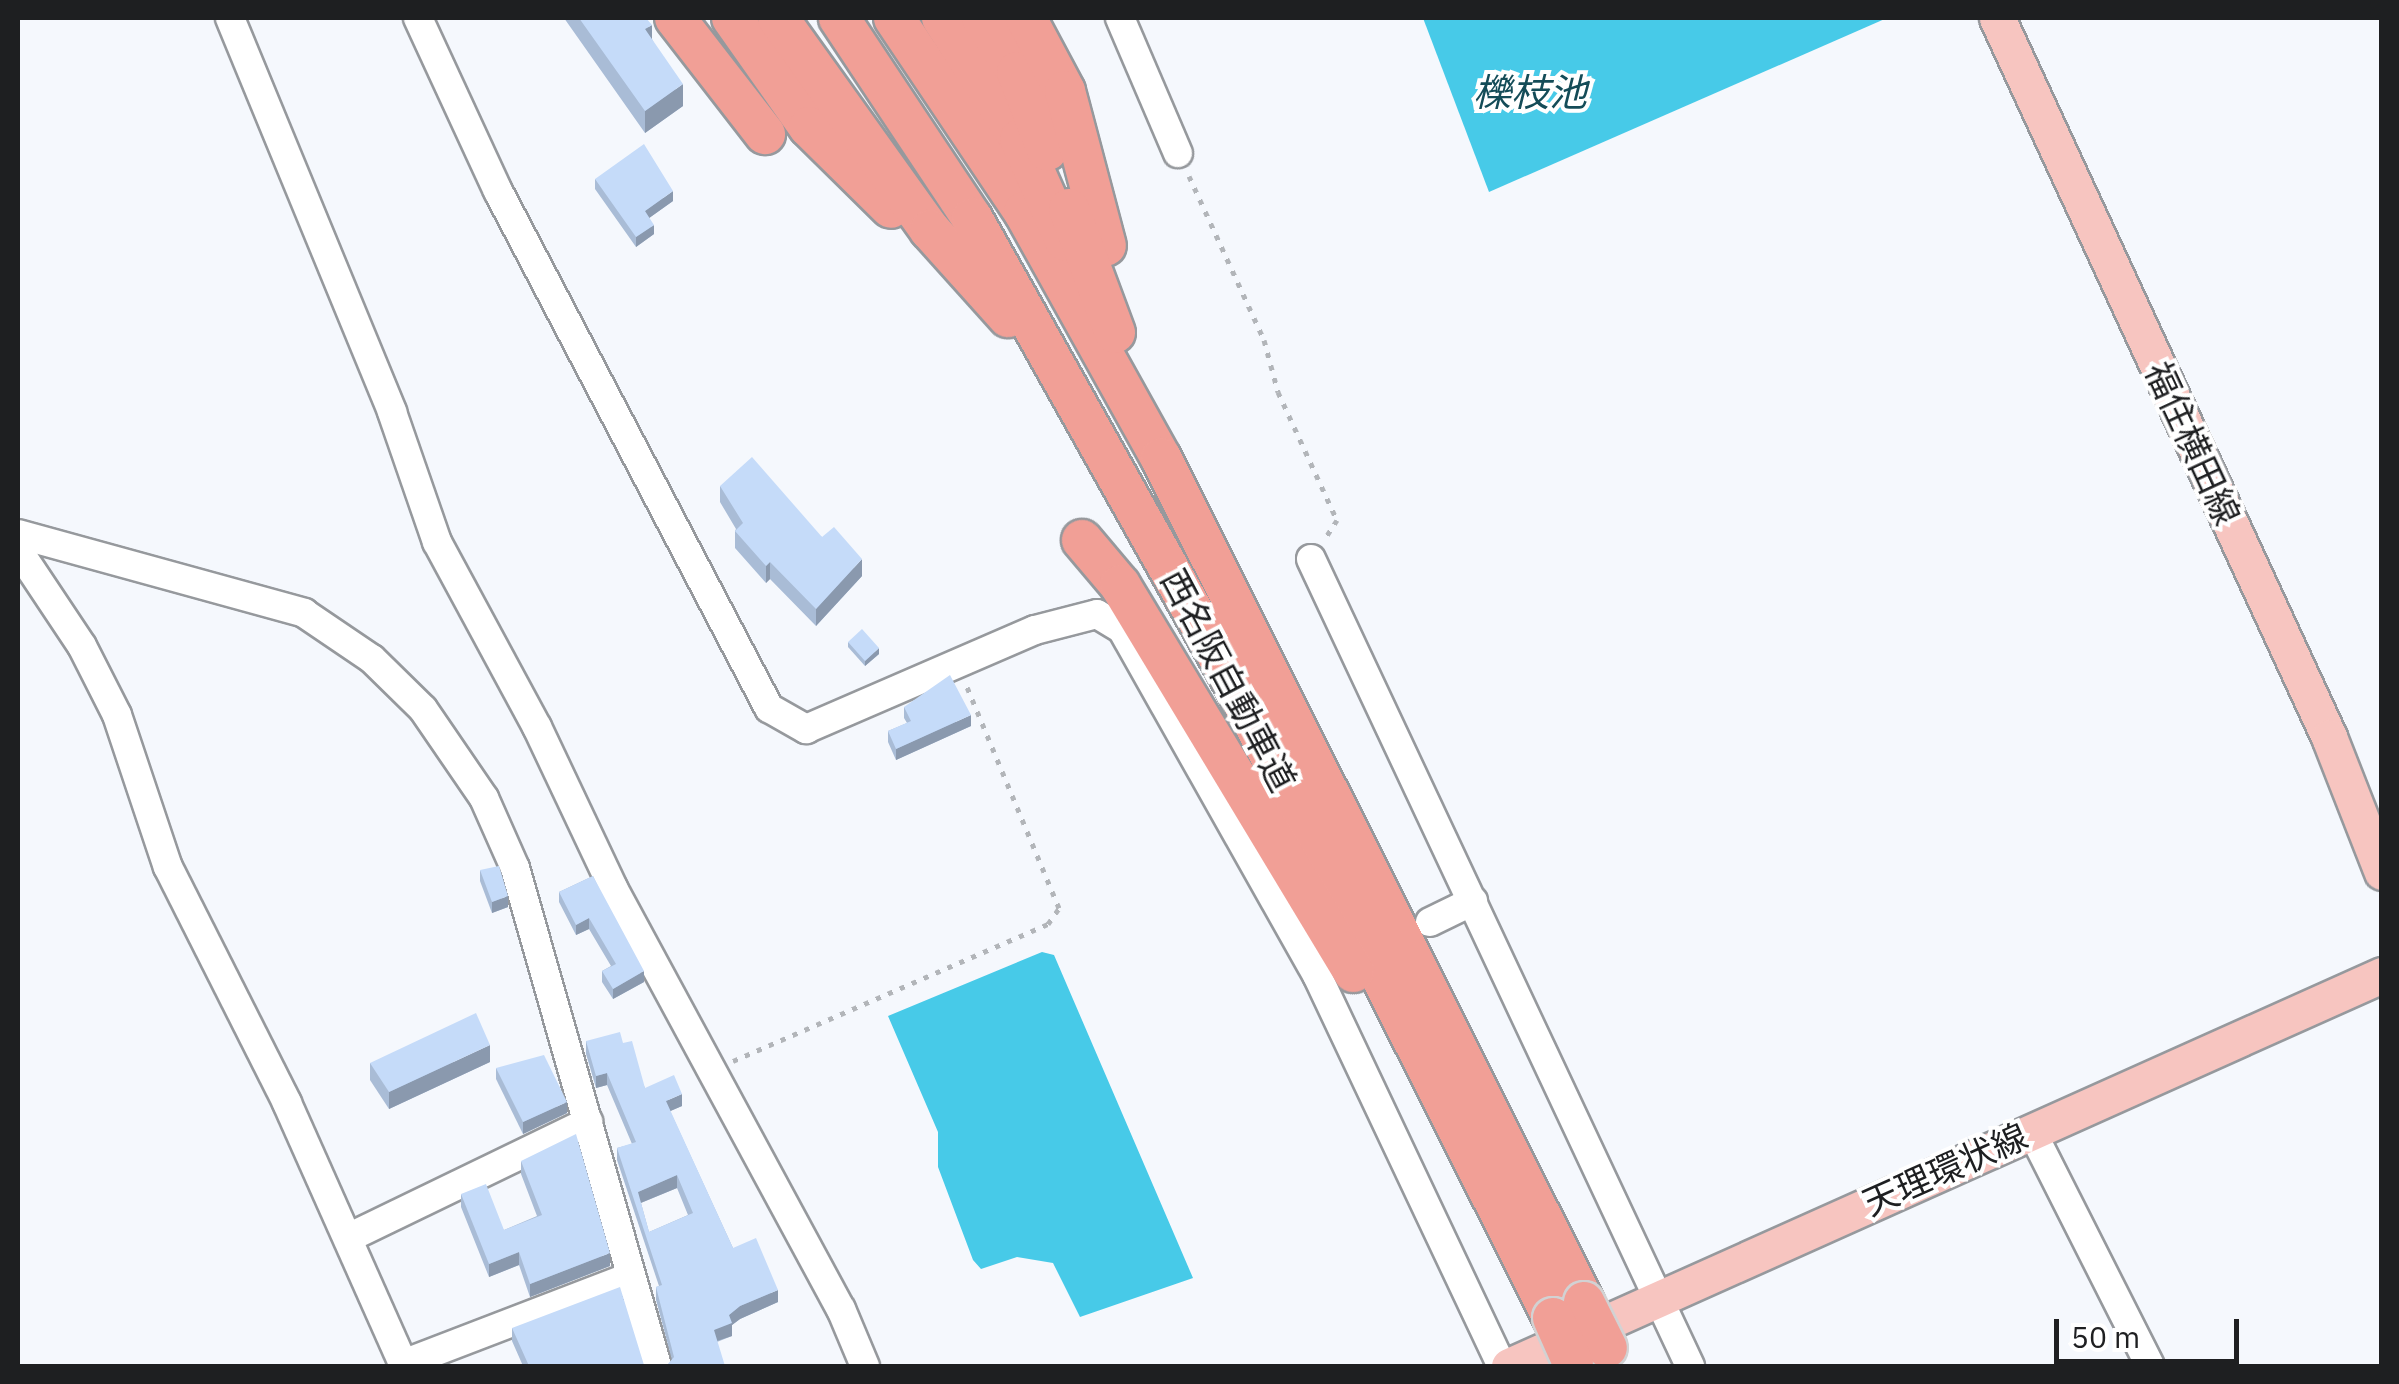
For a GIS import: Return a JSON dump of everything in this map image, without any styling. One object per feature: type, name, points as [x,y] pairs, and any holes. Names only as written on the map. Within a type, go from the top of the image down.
[{"type":"highway","points":[[675,18],[765,134],[700,18]]},
{"type":"highway","points":[[732,18],[809,127],[911,228],[998,305]]},
{"type":"highway","points":[[754,18],[911,228]]},
{"type":"highway","points":[[778,18],[930,230],[998,305],[1082,411]]},
{"type":"highway","points":[[800,18],[944,227],[1082,411]]},
{"type":"highway","points":[[821,18],[1082,411]]},
{"type":"highway","name":"西名阪自動車道","points":[[839,18],[972,218],[1082,411],[1236,686],[1499,1206],[1568,1310]]},
{"type":"highway","name":"西名阪自動車道","points":[[894,18],[1024,212],[1161,458],[1592,1361]]},
{"type":"highway","points":[[922,18],[1022,170],[1161,458]]},
{"type":"highway","points":[[942,18],[1020,138],[1161,458]]},
{"type":"highway","points":[[963,18],[1003,76],[1161,458]]},
{"type":"highway","points":[[982,18],[1018,72],[1161,458]]},
{"type":"highway","points":[[1003,18],[1027,59],[1161,458]]},
{"type":"highway","points":[[1026,18],[1065,91],[1161,458]]},
{"type":"highway","points":[[1082,540],[1120,585],[1361,984],[1469,1183],[1499,1206]]},
{"type":"main road","name":"福住横田線","points":[[1997,18],[2329,737],[2382,872]]},
{"type":"main road","name":"天理環状線","points":[[1506,1366],[2382,975]]},
{"type":"street","points":[[230,18],[392,412],[437,542],[538,727],[613,888],[842,1309],[865,1366]]},
{"type":"street","points":[[418,18],[498,191],[770,708],[806,729],[956,660],[1097,614],[1122,629],[1322,972],[1506,1366]]},
{"type":"street","points":[[1120,18],[1178,153]]},
{"type":"street","points":[[18,534],[304,613],[372,660],[423,710],[484,798],[515,868],[658,1366]]},
{"type":"street","points":[[18,550],[82,646],[117,715],[176,885],[348,1238],[396,1363],[630,1276]]},
{"type":"street","points":[[1311,559],[1690,1366]]},
{"type":"street","points":[[1430,922],[1473,902]]},
{"type":"street","points":[[348,1238],[588,1122]]},
{"type":"street","points":[[2031,1130],[2150,1366]]},
{"type":"path","points":[[1178,153],[1264,340],[1278,392],[1337,520],[1311,559]]},
{"type":"path","points":[[714,1069],[1048,924],[1059,908],[956,660]]},
{"type":"water","name":"櫟枝池","points":[[1423,18],[1887,18],[1489,192]]},
{"type":"water","points":[[1042,952],[1054,955],[1193,1278],[1080,1317],[1053,1263],[1017,1257],[981,1269],[973,1260],[938,1167],[938,1132],[888,1016]]},
{"type":"building","points":[[579,18],[646,18],[652,25],[645,29],[683,84],[645,111]]},
{"type":"building","points":[[644,144],[673,191],[645,211],[654,225],[636,237],[595,179]]},
{"type":"building","points":[[752,457],[822,537],[834,527],[862,559],[816,609],[770,562],[766,566],[735,531],[743,523],[720,486]]},
{"type":"building","points":[[862,629],[879,648],[865,661],[848,642]]},
{"type":"building","points":[[950,675],[971,715],[896,749],[888,731],[911,721],[904,707]]},
{"type":"building","points":[[499,866],[508,896],[492,902],[480,870]]},
{"type":"building","points":[[593,876],[644,971],[613,989],[602,971],[616,964],[589,918],[576,925],[559,892]]},
{"type":"building","points":[[476,1013],[490,1045],[389,1092],[370,1063]]},
{"type":"building","points":[[620,1032],[623,1043],[632,1041],[645,1088],[674,1075],[682,1094],[666,1101],[733,1248],[756,1238],[778,1290],[740,1306],[729,1315],[732,1323],[714,1330],[725,1366],[666,1366],[674,1357],[656,1287],[662,1285],[617,1148],[636,1142],[607,1073],[596,1076],[586,1041]],"holes":[[[677,1175],[693,1213],[649,1232],[638,1192]]]},
{"type":"building","points":[[544,1055],[567,1102],[523,1122],[496,1068]]},
{"type":"building","points":[[576,1134],[610,1253],[530,1284],[519,1252],[489,1264],[461,1194],[486,1184],[504,1230],[542,1215],[521,1161]]},
{"type":"building","points":[[620,1287],[644,1365],[649,1366],[529,1366],[512,1328]]}]
